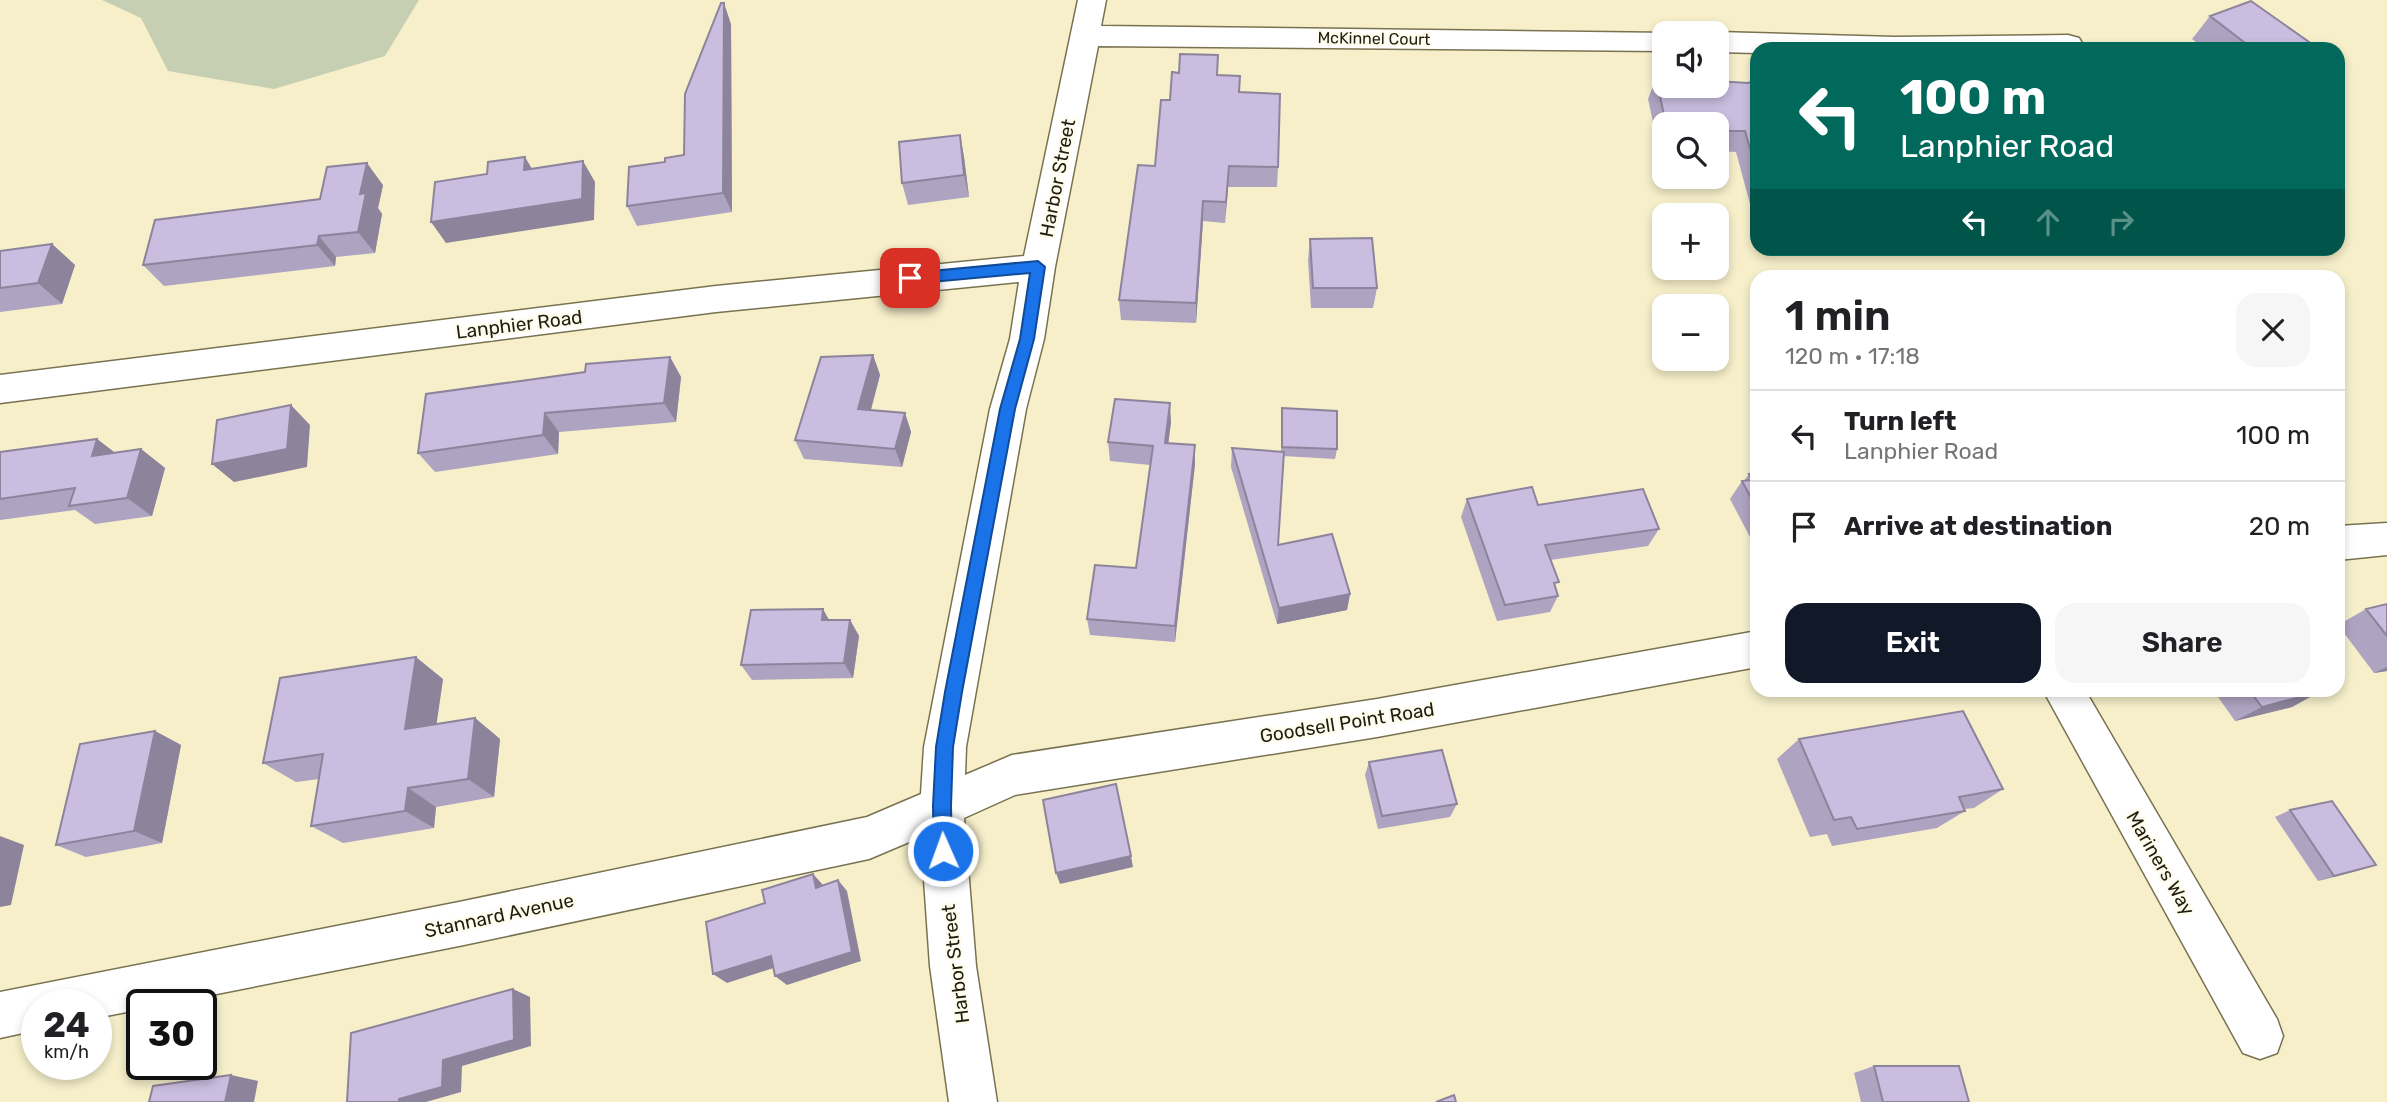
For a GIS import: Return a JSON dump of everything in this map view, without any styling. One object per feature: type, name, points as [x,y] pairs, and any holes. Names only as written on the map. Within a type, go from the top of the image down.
[{"type":"street","name":"Harbor Street","points":[[973,1102],[953,966],[942,806],[945,747],[958,665],[1008,409],[1027,339],[1038,267],[1092,0]]},
{"type":"street","name":"McKinnel Court","points":[[1084,36],[1652,41]]},
{"type":"street","points":[[1729,42],[1750,43]]},
{"type":"street","name":"Lanphier Road","points":[[0,388],[716,299],[1038,267]]},
{"type":"street","points":[[2345,542],[2387,539]]},
{"type":"street","name":"Goodsell Point Road","points":[[942,806],[1012,775],[1377,718],[1750,650]]},
{"type":"street","name":"Mariners Way","points":[[2067,697],[2260,1037]]},
{"type":"street","name":"Stannard Avenue","points":[[112,992],[446,927],[869,838],[942,806]]},
{"type":"street","points":[[0,1014],[21,1010]]},
{"type":"green space","points":[[102,0],[419,0],[385,56],[274,89],[168,71],[141,18]]},
{"type":"building","points":[[2251,1],[2309,42],[2244,42],[2210,16]]},
{"type":"building","points":[[721,3],[724,3],[723,193],[627,206],[629,167],[665,162],[665,158],[684,155],[685,94]]},
{"type":"building","points":[[1180,54],[1218,55],[1217,75],[1240,76],[1239,92],[1280,94],[1278,167],[1229,166],[1226,202],[1203,201],[1196,303],[1119,300],[1138,165],[1155,166],[1161,100],[1170,100],[1172,72],[1179,73]]},
{"type":"building","points":[[1729,82],[1750,82],[1750,148],[1745,131],[1729,131],[1729,112],[1663,112],[1660,98],[1729,98]]},
{"type":"building","points":[[960,135],[964,175],[902,183],[899,142]]},
{"type":"building","points":[[525,157],[524,170],[583,161],[582,199],[431,222],[435,182],[487,174],[488,162]]},
{"type":"building","points":[[367,163],[360,194],[366,193],[358,232],[319,236],[317,245],[143,265],[155,220],[320,199],[327,167]]},
{"type":"building","points":[[1372,238],[1377,288],[1313,288],[1310,239]]},
{"type":"building","points":[[52,244],[38,283],[0,288],[0,251]]},
{"type":"building","points":[[873,355],[858,409],[905,413],[895,449],[795,440],[821,357]]},
{"type":"building","points":[[670,357],[664,403],[545,413],[543,435],[418,453],[426,394],[585,372],[586,364]]},
{"type":"building","points":[[1115,399],[1170,403],[1165,443],[1195,445],[1175,626],[1087,619],[1095,565],[1136,568],[1153,446],[1108,442]]},
{"type":"building","points":[[291,405],[287,449],[212,464],[217,420]]},
{"type":"building","points":[[1282,408],[1337,411],[1337,449],[1282,447]]},
{"type":"building","points":[[97,439],[92,456],[141,449],[127,498],[69,506],[75,488],[0,499],[0,452]]},
{"type":"building","points":[[1232,448],[1284,452],[1278,545],[1332,534],[1350,594],[1279,608]]},
{"type":"building","points":[[1750,480],[1750,496],[1742,481]]},
{"type":"building","points":[[1532,487],[1538,505],[1643,489],[1659,529],[1545,545],[1559,582],[1554,583],[1558,596],[1505,605],[1467,499]]},
{"type":"building","points":[[2387,604],[2387,636],[2366,609]]},
{"type":"building","points":[[823,609],[822,620],[850,620],[844,663],[741,665],[751,610]]},
{"type":"building","points":[[416,657],[405,729],[475,718],[468,779],[408,788],[405,811],[311,826],[323,754],[263,763],[280,678]]},
{"type":"building","points":[[2254,697],[2300,697],[2262,707]]},
{"type":"building","points":[[1963,711],[2003,789],[1959,797],[1965,811],[1857,829],[1851,817],[1834,820],[1799,739]]},
{"type":"building","points":[[155,731],[134,831],[56,845],[80,744]]},
{"type":"building","points":[[1442,750],[1457,804],[1382,816],[1369,762]]},
{"type":"building","points":[[1116,784],[1131,856],[1056,873],[1043,800]]},
{"type":"building","points":[[2332,801],[2376,865],[2334,876],[2290,810]]},
{"type":"building","points":[[813,874],[816,888],[838,880],[852,952],[775,976],[771,956],[713,974],[706,922],[765,903],[762,890]]},
{"type":"building","points":[[513,989],[514,1040],[443,1060],[442,1087],[399,1099],[399,1102],[347,1102],[351,1033]]},
{"type":"building","points":[[1874,1066],[1959,1066],[1969,1102],[1883,1102]]},
{"type":"building","points":[[231,1075],[225,1102],[149,1102],[153,1086],[217,1080],[217,1077]]},
{"type":"building","points":[[1454,1095],[1456,1102],[1436,1102]]},
{"type":"route","points":[[910,278],[1038,267],[1027,339],[1008,409],[958,665],[945,747],[943,851]]}]
